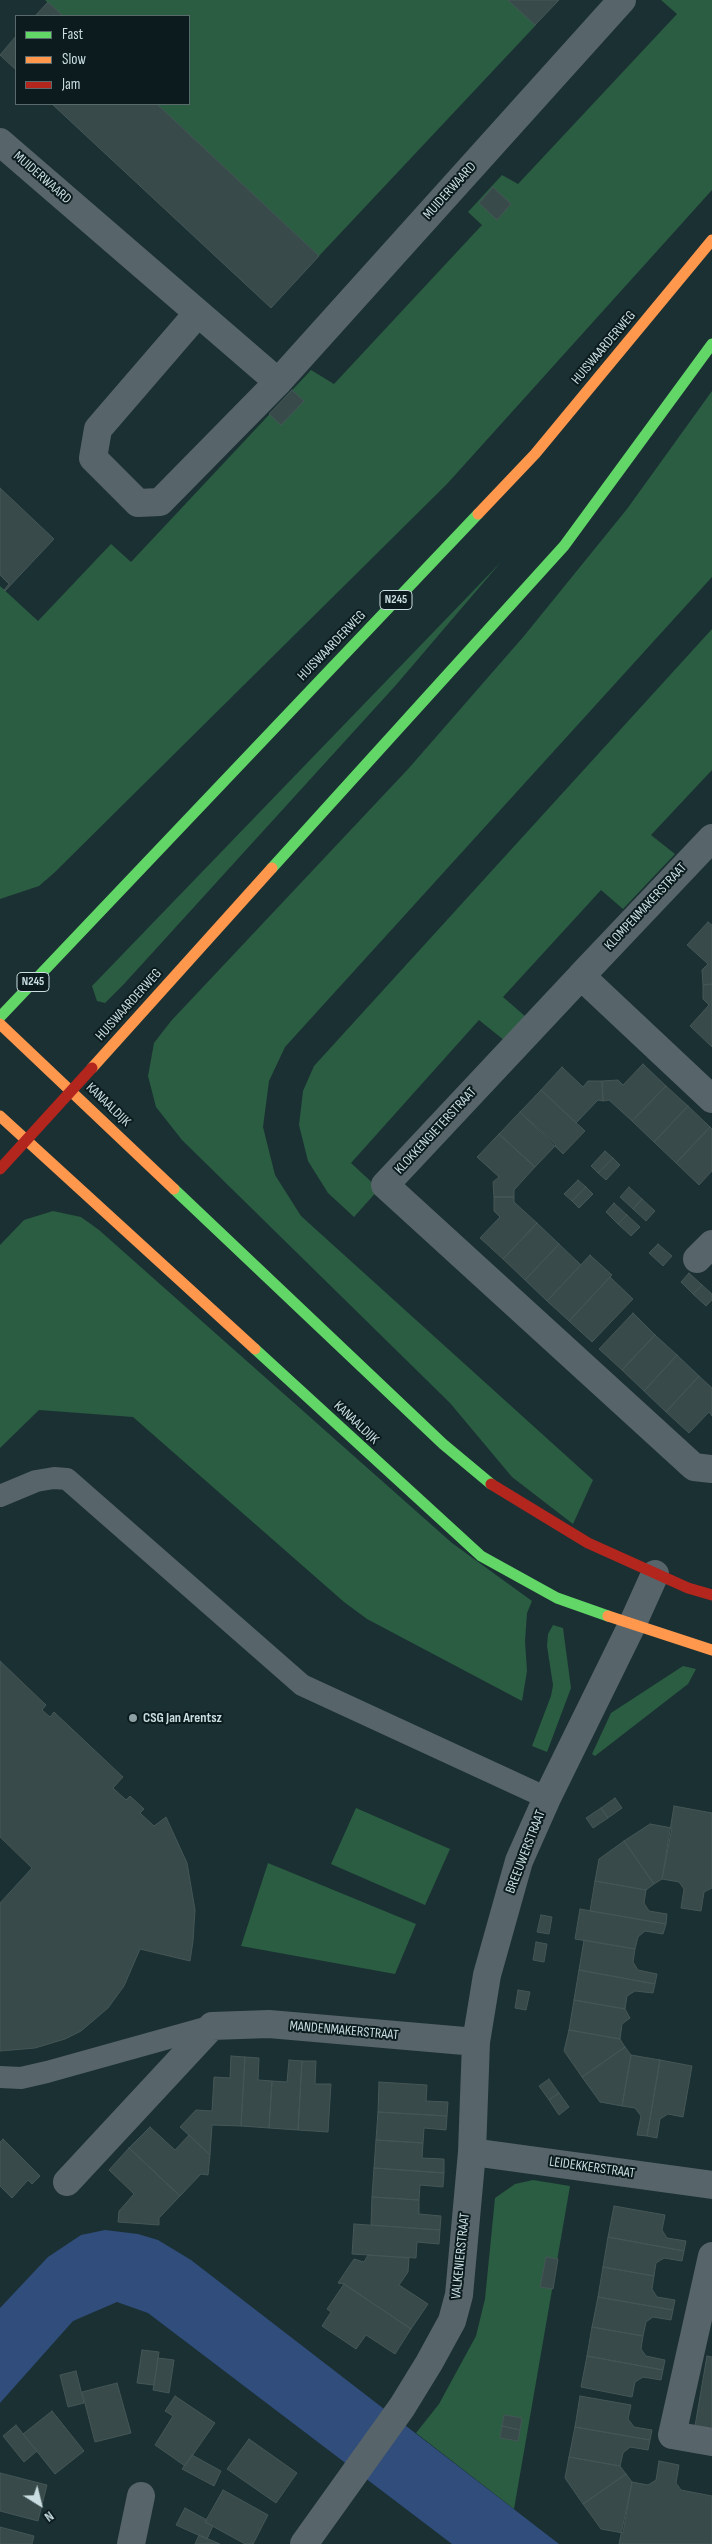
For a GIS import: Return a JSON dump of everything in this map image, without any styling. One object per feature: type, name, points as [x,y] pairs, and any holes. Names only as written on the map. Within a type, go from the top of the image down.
[{"type":"main road","name":"HUISWAARDERWEG","points":[[0,1017],[535,454],[712,240]]},
{"type":"main road","name":"HUISWAARDERWEG","points":[[0,1169],[564,546],[712,344]]},
{"type":"main road","points":[[0,1024],[72,1091]]},
{"type":"main road","name":"KANAALDIJK","points":[[72,1091],[443,1444],[483,1478],[507,1495],[588,1543],[655,1574],[712,1595]]},
{"type":"main road","points":[[0,1116],[27,1141]]},
{"type":"main road","name":"KANAALDIJK","points":[[27,1141],[481,1556],[557,1598],[632,1626],[712,1650]]},
{"type":"street","name":"MUIDERWAARD","points":[[198,314],[98,428],[93,458],[138,503],[160,502],[278,382],[622,0]]},
{"type":"street","name":"MUIDERWAARD","points":[[0,142],[278,382]]},
{"type":"street","name":"KLOMPENMAKERSTRAAT","points":[[581,976],[712,838]]},
{"type":"street","points":[[581,976],[712,1099]]},
{"type":"street","name":"KLOKKENGIETERSTRAAT","points":[[581,976],[385,1185],[694,1467],[712,1469]]},
{"type":"street","name":"BREEUWERSTRAAT","points":[[472,2152],[476,2042],[486,1975],[513,1879],[547,1798],[632,1626],[655,1574]]},
{"type":"street","name":"MANDENMAKERSTRAAT","points":[[212,2026],[269,2024],[476,2042]]},
{"type":"street","points":[[67,2182],[212,2026]]},
{"type":"street","name":"LEIDEKKERSTRAAT","points":[[472,2152],[712,2181]]},
{"type":"street","name":"VALKENIERSTRAAT","points":[[304,2544],[402,2407],[429,2364],[452,2321],[459,2295],[472,2152]]},
{"type":"street","points":[[712,2256],[672,2435],[712,2442]]},
{"type":"street","points":[[131,2544],[142,2496]]},
{"type":"lane","points":[[0,1496],[36,1481],[54,1478],[67,1479],[302,1685],[547,1798]]},
{"type":"lane","name":"MANDENMAKERSTRAAT","points":[[0,2077],[21,2078],[212,2026]]},
{"type":"green space","points":[[45,0],[509,0],[536,25],[319,256],[157,105],[190,105],[190,15],[61,15]]},
{"type":"green space","points":[[661,0],[712,0],[712,190],[447,484],[54,873],[39,886],[0,899],[0,586],[38,621],[111,544],[131,562],[311,370],[334,384],[482,225],[468,212],[502,175],[518,184],[677,14]]},
{"type":"green space","points":[[712,391],[712,577],[285,1047],[269,1081],[263,1127],[275,1175],[301,1216],[593,1480],[573,1524],[512,1477],[450,1403],[182,1140],[156,1107],[148,1076],[154,1043],[171,1021],[409,768],[524,636],[627,509]]},
{"type":"green space","points":[[501,562],[396,685],[124,984],[105,1003],[97,1001],[92,986]]},
{"type":"green space","points":[[712,629],[712,770],[651,835],[675,854],[623,909],[601,890],[503,997],[526,1017],[505,1041],[479,1020],[351,1163],[379,1189],[354,1217],[328,1193],[308,1161],[299,1125],[303,1091],[314,1066]]},
{"type":"green space","points":[[53,1211],[81,1217],[99,1230],[452,1543],[532,1601],[527,1613],[525,1641],[527,1671],[522,1701],[367,1619],[344,1602],[133,1417],[39,1410],[0,1448],[0,1245],[24,1220]]},
{"type":"green space","points":[[553,1625],[563,1628],[571,1688],[547,1752],[532,1746],[551,1696],[553,1685],[547,1646],[548,1634]]},
{"type":"green space","points":[[683,1666],[696,1669],[688,1684],[595,1756],[592,1754],[611,1713]]},
{"type":"green space","points":[[356,1808],[450,1849],[425,1905],[331,1864]]},
{"type":"green space","points":[[268,1863],[416,1924],[395,1974],[241,1946]]},
{"type":"green space","points":[[533,2180],[570,2186],[514,2509],[416,2433],[439,2404],[476,2336],[485,2299],[495,2198],[515,2184]]},
{"type":"water","points":[[105,2230],[138,2234],[158,2240],[191,2260],[559,2544],[452,2544],[148,2313],[117,2302],[73,2321],[0,2403],[0,2308],[48,2257],[81,2235]]},
{"type":"building","points":[[508,0],[559,0],[535,25]]},
{"type":"building","points":[[48,2],[62,15],[36,15]]},
{"type":"building","points":[[15,37],[15,69],[0,55]]},
{"type":"building","points":[[53,105],[158,105],[319,256],[271,308]]},
{"type":"building","points":[[493,187],[511,204],[497,220],[479,203]]},
{"type":"building","points":[[292,390],[304,401],[281,425],[269,414]]},
{"type":"building","points":[[0,488],[54,539],[5,591],[9,584],[0,575]]},
{"type":"building","points":[[708,922],[712,925],[712,984],[703,985],[702,970],[708,964],[687,945]]},
{"type":"building","points":[[712,984],[712,1047],[690,1026],[709,1005],[703,999],[703,985]]},
{"type":"building","points":[[643,1064],[666,1086],[632,1121],[609,1100],[603,1101],[602,1081],[618,1080],[623,1085]]},
{"type":"building","points":[[562,1067],[583,1087],[588,1081],[602,1081],[603,1101],[598,1100],[576,1123],[541,1090]]},
{"type":"building","points":[[666,1086],[688,1106],[654,1142],[632,1121]]},
{"type":"building","points":[[541,1090],[585,1131],[563,1154],[520,1112]]},
{"type":"building","points":[[688,1106],[710,1127],[676,1163],[654,1142]]},
{"type":"building","points":[[520,1112],[556,1145],[535,1167],[499,1134]]},
{"type":"building","points":[[710,1127],[712,1129],[712,1171],[699,1185],[676,1163]]},
{"type":"building","points":[[499,1134],[535,1167],[514,1190],[514,1197],[494,1197],[493,1182],[499,1177],[477,1157]]},
{"type":"building","points":[[605,1151],[613,1158],[598,1173],[591,1166]]},
{"type":"building","points":[[613,1158],[620,1165],[606,1180],[598,1173]]},
{"type":"building","points":[[578,1180],[586,1187],[572,1201],[564,1194]]},
{"type":"building","points":[[586,1187],[593,1194],[579,1208],[572,1201]]},
{"type":"building","points":[[629,1187],[642,1199],[633,1209],[620,1197]]},
{"type":"building","points":[[494,1197],[514,1197],[514,1202],[537,1223],[503,1259],[480,1238],[500,1217],[494,1211]]},
{"type":"building","points":[[642,1199],[655,1211],[646,1221],[633,1209]]},
{"type":"building","points":[[614,1203],[627,1215],[618,1224],[606,1212]]},
{"type":"building","points":[[627,1215],[640,1227],[631,1236],[618,1224]]},
{"type":"building","points":[[537,1223],[559,1244],[525,1280],[503,1259]]},
{"type":"building","points":[[559,1244],[581,1265],[547,1301],[525,1280]]},
{"type":"building","points":[[658,1244],[672,1256],[663,1266],[649,1253]]},
{"type":"building","points":[[590,1255],[612,1275],[569,1321],[547,1301]]},
{"type":"building","points":[[689,1273],[702,1285],[693,1294],[681,1282]]},
{"type":"building","points":[[610,1277],[633,1299],[592,1342],[569,1321]]},
{"type":"building","points":[[702,1285],[712,1294],[712,1300],[706,1306],[693,1294]]},
{"type":"building","points":[[633,1313],[655,1335],[622,1370],[599,1349]]},
{"type":"building","points":[[655,1335],[677,1355],[644,1391],[622,1370]]},
{"type":"building","points":[[677,1355],[699,1376],[666,1412],[644,1391]]},
{"type":"building","points":[[699,1376],[712,1388],[712,1416],[709,1412],[689,1433],[666,1412]]},
{"type":"building","points":[[0,1661],[46,1705],[42,1710],[50,1717],[54,1712],[123,1777],[113,1788],[126,1800],[130,1796],[144,1809],[140,1813],[154,1826],[166,1817],[187,1863],[195,1910],[190,1961],[140,1949],[124,1986],[108,2008],[81,2031],[65,2039],[35,2048],[0,2051],[0,1903],[32,1868],[0,1837]]},
{"type":"building","points":[[615,1798],[622,1808],[608,1818],[601,1808]]},
{"type":"building","points":[[674,1806],[712,1813],[712,1888],[704,1892],[701,1911],[681,1908],[684,1889],[679,1882],[662,1879]]},
{"type":"building","points":[[601,1808],[608,1818],[593,1828],[586,1818]]},
{"type":"building","points":[[650,1824],[672,1828],[662,1879],[654,1884],[624,1841]]},
{"type":"building","points":[[624,1841],[654,1884],[646,1890],[595,1881],[599,1859]]},
{"type":"building","points":[[595,1881],[646,1890],[644,1903],[649,1911],[667,1914],[666,1924],[590,1911]]},
{"type":"building","points":[[580,1909],[666,1924],[663,1934],[645,1931],[638,1937],[635,1949],[575,1939]]},
{"type":"building","points":[[541,1915],[552,1917],[549,1934],[537,1932]]},
{"type":"building","points":[[584,1940],[635,1949],[633,1962],[638,1970],[657,1974],[655,1984],[579,1970]]},
{"type":"building","points":[[536,1942],[547,1944],[544,1962],[533,1960]]},
{"type":"building","points":[[579,1970],[655,1984],[653,1993],[635,1991],[627,1996],[625,2009],[574,2000]]},
{"type":"building","points":[[518,1990],[530,1992],[526,2010],[515,2008]]},
{"type":"building","points":[[574,2000],[625,2009],[630,2018],[622,2024],[620,2039],[569,2030]]},
{"type":"building","points":[[569,2030],[620,2039],[625,2047],[582,2077],[564,2051]]},
{"type":"building","points":[[625,2047],[631,2055],[622,2106],[600,2102],[582,2077]]},
{"type":"building","points":[[631,2055],[660,2060],[647,2136],[637,2135],[641,2116],[635,2108],[622,2106]]},
{"type":"building","points":[[231,2056],[245,2057],[241,2126],[212,2125],[210,2155],[180,2127],[196,2110],[212,2111],[214,2077],[230,2078]]},
{"type":"building","points":[[245,2057],[259,2058],[258,2080],[272,2081],[269,2128],[241,2126]]},
{"type":"building","points":[[289,2060],[302,2061],[298,2130],[269,2128],[272,2081],[287,2082]]},
{"type":"building","points":[[660,2060],[692,2066],[683,2117],[668,2114],[660,2119],[657,2138],[647,2136]]},
{"type":"building","points":[[302,2061],[316,2061],[315,2084],[331,2084],[328,2132],[298,2130]]},
{"type":"building","points":[[549,2079],[559,2093],[549,2100],[539,2086]]},
{"type":"building","points":[[379,2082],[427,2085],[426,2101],[448,2102],[447,2116],[378,2112]]},
{"type":"building","points":[[559,2093],[569,2107],[559,2115],[549,2100]]},
{"type":"building","points":[[378,2112],[447,2116],[446,2130],[424,2128],[423,2143],[376,2140]]},
{"type":"building","points":[[150,2127],[175,2150],[189,2135],[210,2155],[208,2175],[201,2174],[180,2196],[129,2148]]},
{"type":"building","points":[[3,2139],[40,2176],[32,2184],[28,2180],[12,2198],[0,2186],[0,2142]]},
{"type":"building","points":[[376,2140],[423,2143],[422,2158],[444,2159],[444,2173],[374,2168]]},
{"type":"building","points":[[129,2148],[180,2196],[159,2218],[159,2225],[118,2222],[119,2211],[134,2194],[109,2170]]},
{"type":"building","points":[[374,2168],[444,2173],[443,2187],[420,2185],[419,2200],[372,2197]]},
{"type":"building","points":[[372,2197],[419,2200],[419,2214],[441,2216],[440,2230],[371,2225]]},
{"type":"building","points":[[614,2206],[665,2215],[662,2230],[667,2238],[686,2241],[684,2251],[608,2237]]},
{"type":"building","points":[[354,2224],[440,2230],[439,2244],[417,2242],[416,2258],[352,2254]]},
{"type":"building","points":[[608,2237],[684,2251],[682,2261],[664,2258],[656,2263],[654,2276],[603,2267]]},
{"type":"building","points":[[368,2255],[409,2258],[408,2272],[399,2285],[428,2304],[411,2329],[344,2284],[338,2283],[354,2259],[364,2262]]},
{"type":"building","points":[[546,2257],[558,2259],[553,2289],[540,2287]]},
{"type":"building","points":[[603,2267],[654,2276],[652,2289],[657,2297],[675,2300],[673,2310],[598,2297]]},
{"type":"building","points":[[344,2284],[411,2329],[395,2354],[366,2335],[356,2349],[322,2326],[331,2312],[327,2309]]},
{"type":"building","points":[[598,2297],[673,2310],[671,2320],[653,2317],[646,2322],[643,2336],[592,2327]]},
{"type":"building","points":[[592,2327],[643,2336],[641,2349],[646,2356],[665,2360],[663,2370],[587,2356]]},
{"type":"building","points":[[142,2350],[159,2352],[154,2385],[137,2383]]},
{"type":"building","points":[[587,2356],[663,2370],[661,2380],[643,2377],[635,2382],[632,2397],[581,2387]]},
{"type":"building","points":[[707,2356],[712,2357],[712,2429],[695,2426]]},
{"type":"building","points":[[158,2358],[174,2360],[169,2393],[153,2390]]},
{"type":"building","points":[[76,2371],[84,2403],[68,2407],[60,2375]]},
{"type":"building","points":[[117,2383],[131,2433],[95,2442],[82,2392]]},
{"type":"building","points":[[175,2396],[215,2423],[185,2466],[155,2445],[173,2416],[165,2411]]},
{"type":"building","points":[[580,2396],[631,2405],[628,2419],[634,2427],[652,2430],[650,2440],[575,2427]]},
{"type":"building","points":[[52,2411],[84,2451],[55,2474],[23,2434]]},
{"type":"building","points":[[504,2415],[522,2418],[520,2430],[502,2426]]},
{"type":"building","points":[[16,2425],[37,2451],[24,2462],[3,2436]]},
{"type":"building","points":[[502,2426],[520,2430],[518,2441],[500,2438]]},
{"type":"building","points":[[575,2427],[650,2440],[648,2450],[630,2447],[623,2453],[620,2466],[569,2457]]},
{"type":"building","points":[[249,2439],[297,2473],[276,2503],[227,2469]]},
{"type":"building","points":[[192,2455],[221,2471],[214,2486],[182,2469]]},
{"type":"building","points":[[569,2457],[620,2466],[626,2474],[583,2504],[565,2478]]},
{"type":"building","points":[[659,2461],[679,2465],[676,2483],[681,2490],[712,2496],[712,2544],[619,2544],[632,2482],[648,2485],[656,2480]]},
{"type":"building","points":[[0,2473],[47,2485],[38,2521],[0,2511]]},
{"type":"building","points":[[626,2474],[632,2482],[623,2533],[601,2529],[583,2504]]},
{"type":"building","points":[[223,2490],[268,2515],[253,2544],[245,2544],[205,2522]]},
{"type":"building","points":[[185,2508],[207,2520],[205,2522],[213,2526],[207,2539],[176,2525]]},
{"type":"building","points":[[0,2527],[34,2536],[32,2544],[0,2544]]},
{"type":"building","points":[[199,2535],[220,2544],[195,2544]]},
{"type":"traffic: fast","points":[[272,868],[564,546],[712,344]]},
{"type":"traffic: fast","points":[[0,1017],[478,514]]},
{"type":"traffic: fast","points":[[174,1189],[443,1444],[491,1484]]},
{"type":"traffic: fast","points":[[255,1349],[481,1556],[557,1598],[608,1616]]},
{"type":"traffic: slow","points":[[478,514],[535,454],[712,240]]},
{"type":"traffic: slow","points":[[92,1068],[272,868]]},
{"type":"traffic: slow","points":[[0,1024],[174,1189]]},
{"type":"traffic: slow","points":[[0,1116],[255,1349]]},
{"type":"traffic: slow","points":[[608,1616],[712,1650]]},
{"type":"traffic: jam","points":[[0,1169],[92,1068]]},
{"type":"traffic: jam","points":[[491,1484],[588,1543],[688,1588],[712,1595]]},
{"type":"place","name":"CSG Jan Arentsz","points":[[133,1718]]}]
